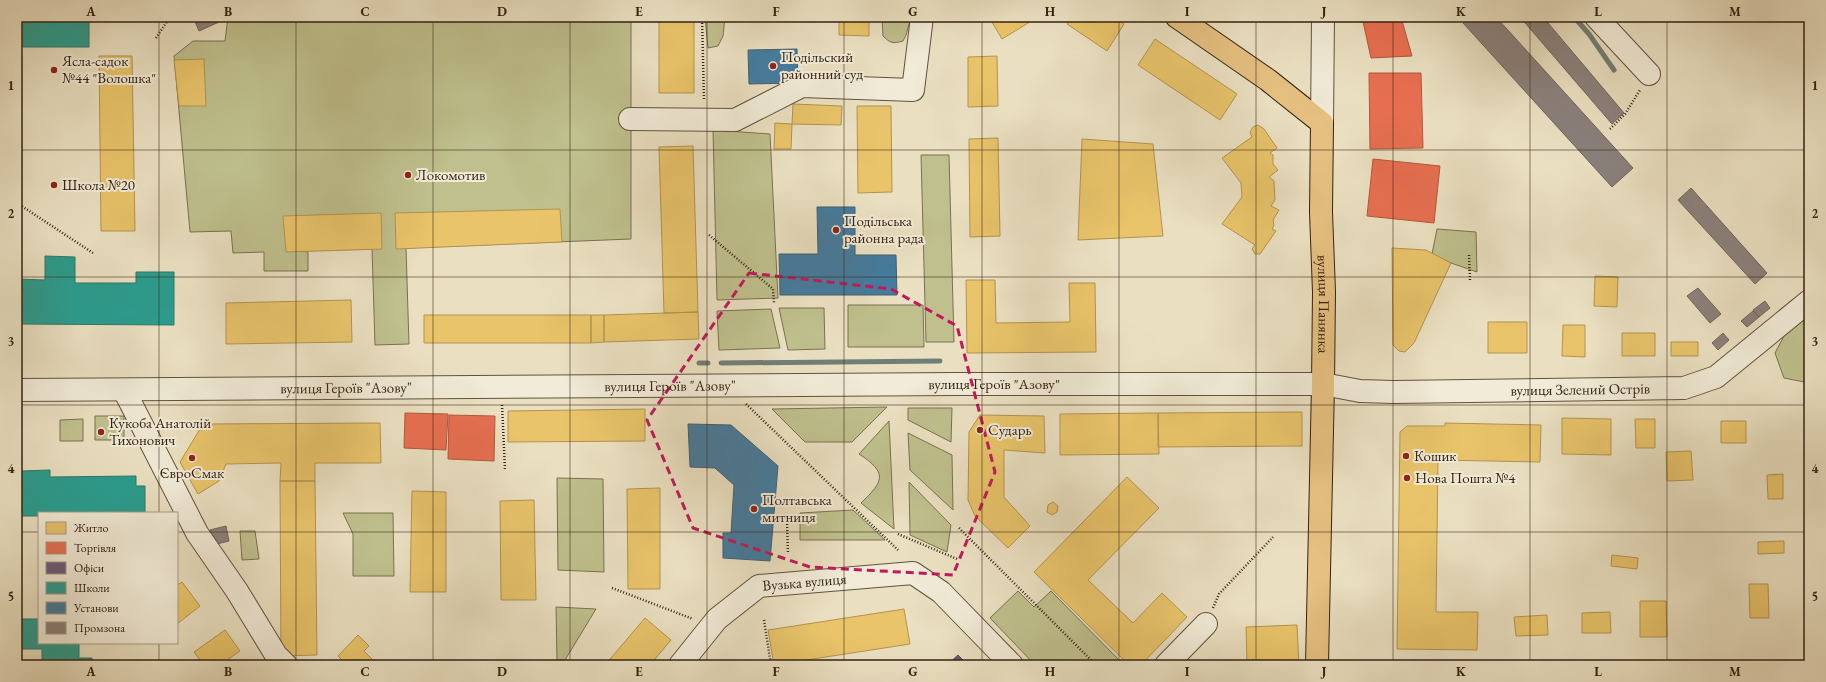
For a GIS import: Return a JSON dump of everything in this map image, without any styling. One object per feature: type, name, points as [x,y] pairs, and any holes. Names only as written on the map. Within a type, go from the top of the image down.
[{"type":"main road","points":[[1176,17],[1268,80],[1322,123]]},
{"type":"main road","name":"вулиця Панянка","points":[[1317,665],[1324,292],[1321,212],[1322,123]]},
{"type":"street","points":[[630,119],[736,120],[802,86],[913,90],[922,17]]},
{"type":"street","points":[[1322,123],[1324,17]]},
{"type":"street","points":[[1596,17],[1649,74]]},
{"type":"street","name":"вулиця Зелений Острів","points":[[1323,384],[1360,391],[1394,392],[1684,388],[1716,377],[1809,301]]},
{"type":"street","name":"вулиця Героїв \"Азову\"","points":[[17,390],[956,384],[1323,384]]},
{"type":"street","points":[[124,390],[197,533],[237,591],[276,656],[286,665]]},
{"type":"street","name":"Вузька вулиця","points":[[680,665],[717,619],[759,586],[913,573],[941,592],[1012,665]]},
{"type":"street","points":[[1166,665],[1206,624]]},
{"type":"path","points":[[156,38],[170,17]]},
{"type":"path","points":[[702,17],[705,120]]},
{"type":"path","points":[[1610,129],[1625,114],[1649,74]]},
{"type":"path","points":[[17,203],[93,253]]},
{"type":"path","points":[[709,235],[773,289],[774,304]]},
{"type":"path","points":[[1469,255],[1470,280]]},
{"type":"path","points":[[502,400],[505,470]]},
{"type":"path","points":[[746,404],[898,550]]},
{"type":"path","points":[[787,520],[788,554]]},
{"type":"path","points":[[959,528],[1096,665]]},
{"type":"path","points":[[898,534],[957,559]]},
{"type":"path","points":[[1206,624],[1219,594],[1273,537]]},
{"type":"path","points":[[612,588],[695,619]]},
{"type":"path","points":[[764,620],[770,665]]},
{"type":"highlighted area","points":[[749,273],[891,289],[957,326],[995,472],[953,575],[810,567],[693,528],[647,420]]},
{"type":"green space","name":"Локомотив","points":[[228,17],[631,17],[631,239],[406,248],[409,344],[375,345],[372,249],[297,251],[308,252],[308,271],[264,271],[264,252],[233,253],[231,231],[190,232],[174,56],[193,41],[225,41]]},
{"type":"green space","points":[[705,17],[725,17],[723,36],[718,46],[708,48]]},
{"type":"green space","points":[[882,17],[911,17],[903,41],[892,42],[883,36]]},
{"type":"green space","points":[[713,130],[770,134],[778,298],[717,300]]},
{"type":"green space","points":[[921,155],[949,155],[954,342],[926,342]]},
{"type":"green space","points":[[1437,229],[1476,232],[1477,272],[1451,263],[1432,254]]},
{"type":"green space","points":[[848,305],[923,305],[924,347],[848,347]]},
{"type":"green space","points":[[779,308],[824,308],[825,349],[788,350]]},
{"type":"green space","points":[[771,309],[780,348],[719,350],[717,311]]},
{"type":"green space","points":[[1809,316],[1809,383],[1784,378],[1775,353],[1784,336]]},
{"type":"green space","points":[[887,407],[852,442],[805,442],[772,409]]},
{"type":"green space","points":[[908,408],[952,408],[951,442],[908,420]]},
{"type":"green space","points":[[95,416],[124,416],[124,440],[95,440]]},
{"type":"green space","points":[[83,419],[83,441],[60,441],[60,420]]},
{"type":"green space","points":[[889,421],[894,529],[861,503],[874,489],[880,477],[875,467],[859,454]]},
{"type":"green space","points":[[908,433],[952,455],[953,510],[910,470]]},
{"type":"green space","points":[[557,478],[603,479],[604,572],[558,570]]},
{"type":"green space","points":[[909,482],[951,525],[947,552],[910,535]]},
{"type":"green space","points":[[853,510],[885,540],[800,540],[800,513]]},
{"type":"green space","points":[[343,513],[393,513],[394,576],[353,576],[353,534]]},
{"type":"green space","points":[[240,531],[255,531],[259,559],[242,560]]},
{"type":"green space","points":[[1018,591],[1034,607],[1051,591],[1124,665],[1035,665],[990,618]]},
{"type":"green space","points":[[556,607],[596,609],[565,660],[557,660]]},
{"type":"building: Житло","points":[[275,17],[359,17],[275,21]]},
{"type":"building: Житло","points":[[659,17],[694,17],[694,93],[659,93]]},
{"type":"building: Житло","points":[[839,17],[869,17],[869,36],[839,35]]},
{"type":"building: Житло","points":[[989,17],[1038,17],[1002,39]]},
{"type":"building: Житло","points":[[1072,17],[1113,17],[1124,24],[1107,51],[1067,24]]},
{"type":"building: Житло","points":[[1155,39],[1237,94],[1220,120],[1138,65]]},
{"type":"building: Житло","points":[[99,56],[132,56],[135,231],[101,231]]},
{"type":"building: Житло","points":[[997,56],[998,106],[968,107],[968,57]]},
{"type":"building: Житло","points":[[204,59],[206,106],[179,106],[174,60]]},
{"type":"building: Житло","points":[[793,104],[842,106],[841,125],[792,124]]},
{"type":"building: Житло","points":[[857,106],[891,106],[892,192],[858,193]]},
{"type":"building: Житло","points":[[775,123],[792,124],[791,149],[774,149]]},
{"type":"building: Житло","points":[[1258,125],[1264,129],[1277,148],[1270,153],[1273,155],[1273,164],[1278,170],[1269,177],[1274,181],[1275,200],[1271,206],[1279,210],[1273,220],[1274,225],[1272,229],[1276,231],[1260,254],[1255,254],[1252,249],[1255,245],[1222,224],[1242,197],[1241,183],[1222,158],[1252,137],[1250,132],[1253,127]]},
{"type":"building: Житло","points":[[998,138],[1000,236],[970,237],[969,139]]},
{"type":"building: Житло","points":[[1082,139],[1153,144],[1163,236],[1078,240]]},
{"type":"building: Житло","points":[[693,146],[698,312],[664,313],[659,147]]},
{"type":"building: Житло","points":[[560,209],[562,242],[396,249],[395,213]]},
{"type":"building: Житло","points":[[381,213],[382,249],[286,252],[283,216]]},
{"type":"building: Житло","points":[[1392,248],[1426,250],[1451,263],[1414,343],[1405,352],[1399,351],[1393,345]]},
{"type":"building: Житло","points":[[1595,276],[1618,277],[1617,307],[1594,306]]},
{"type":"building: Житло","points":[[966,280],[995,280],[996,323],[1070,322],[1069,283],[1095,283],[1096,352],[967,353]]},
{"type":"building: Житло","points":[[351,300],[352,342],[226,344],[226,303]]},
{"type":"building: Житло","points":[[698,312],[699,339],[604,342],[604,315]]},
{"type":"building: Житло","points":[[424,315],[591,315],[591,343],[424,343]]},
{"type":"building: Житло","points":[[591,315],[604,315],[604,342],[591,343]]},
{"type":"building: Житло","points":[[1488,322],[1527,322],[1527,353],[1488,353]]},
{"type":"building: Житло","points":[[1563,325],[1585,325],[1585,357],[1562,356]]},
{"type":"building: Житло","points":[[1622,333],[1655,333],[1655,356],[1622,356]]},
{"type":"building: Житло","points":[[1671,342],[1698,342],[1698,356],[1671,356]]},
{"type":"building: Житло","points":[[645,409],[645,441],[508,442],[508,411]]},
{"type":"building: Житло","points":[[1302,412],[1302,446],[1158,447],[1158,413]]},
{"type":"building: Житло","points":[[1158,413],[1159,454],[1060,455],[1060,414]]},
{"type":"building: Житло","points":[[980,415],[1044,416],[1045,453],[1004,450],[1004,497],[1030,526],[1008,548],[975,516],[968,500],[969,432]]},
{"type":"building: Житло","points":[[1562,418],[1611,419],[1611,455],[1562,454]]},
{"type":"building: Житло","points":[[1635,419],[1655,419],[1655,448],[1636,448]]},
{"type":"building: Житло","points":[[1721,421],[1746,421],[1746,443],[1721,443]]},
{"type":"building: Житло","points":[[380,423],[381,463],[315,463],[315,481],[280,481],[281,463],[226,464],[219,481],[198,494],[180,462],[203,424]]},
{"type":"building: Житло","points":[[1445,423],[1541,425],[1540,462],[1438,460],[1436,612],[1478,612],[1477,650],[1397,649],[1400,432],[1407,426],[1445,426]]},
{"type":"building: Житло","points":[[1691,451],[1693,480],[1667,481],[1666,452]]},
{"type":"building: Житло","points":[[1783,474],[1783,499],[1768,499],[1767,475]]},
{"type":"building: Житло","points":[[1127,477],[1159,508],[1088,580],[1133,623],[1162,593],[1187,617],[1141,665],[1129,665],[1034,572]]},
{"type":"building: Житло","points":[[280,481],[315,481],[317,655],[281,656]]},
{"type":"building: Житло","points":[[660,488],[660,589],[628,589],[627,489]]},
{"type":"building: Житло","points":[[412,491],[446,492],[446,592],[410,592]]},
{"type":"building: Житло","points":[[534,500],[536,600],[501,600],[500,501]]},
{"type":"building: Житло","points":[[1053,502],[1058,506],[1057,512],[1052,515],[1047,512],[1048,505]]},
{"type":"building: Житло","points":[[1784,541],[1784,553],[1758,554],[1758,542]]},
{"type":"building: Житло","points":[[1612,555],[1638,558],[1637,569],[1611,566]]},
{"type":"building: Житло","points":[[182,582],[200,606],[178,623],[178,584]]},
{"type":"building: Житло","points":[[1749,584],[1768,584],[1769,618],[1750,618]]},
{"type":"building: Житло","points":[[1640,601],[1666,601],[1667,637],[1640,637]]},
{"type":"building: Житло","points":[[904,609],[910,644],[774,665],[768,630]]},
{"type":"building: Житло","points":[[1610,612],[1611,633],[1582,633],[1582,613]]},
{"type":"building: Житло","points":[[1547,615],[1548,635],[1516,636],[1514,617]]},
{"type":"building: Житло","points":[[645,618],[671,640],[650,665],[605,665]]},
{"type":"building: Житло","points":[[1297,625],[1299,665],[1247,665],[1246,627]]},
{"type":"building: Житло","points":[[225,630],[240,651],[220,665],[204,665],[194,652]]},
{"type":"building: Житло","points":[[358,635],[369,646],[364,651],[376,663],[374,665],[347,665],[338,656]]},
{"type":"building: Торгівля","points":[[1362,17],[1401,17],[1412,56],[1371,58]]},
{"type":"building: Торгівля","points":[[1369,73],[1421,73],[1423,148],[1370,149]]},
{"type":"building: Торгівля","points":[[1373,159],[1440,166],[1434,223],[1367,216]]},
{"type":"building: Торгівля","points":[[405,413],[448,414],[446,450],[404,448]]},
{"type":"building: Торгівля","points":[[449,415],[495,416],[494,461],[448,459]]},
{"type":"building: Офіси","points":[[958,655],[968,665],[947,665]]},
{"type":"building: Школи","points":[[17,17],[89,17],[89,47],[17,47]]},
{"type":"building: Школи","points":[[17,223],[20,223],[19,248],[17,248]]},
{"type":"building: Школи","points":[[45,256],[75,257],[75,283],[136,283],[136,272],[174,272],[174,325],[17,324],[17,279],[45,280]]},
{"type":"building: Школи","points":[[50,470],[50,477],[136,476],[136,486],[145,486],[145,512],[38,512],[38,516],[17,516],[17,477],[21,477],[21,471]]},
{"type":"building: Школи","points":[[17,619],[38,619],[38,644],[79,644],[79,658],[92,658],[92,665],[42,665],[42,649],[17,649]]},
{"type":"building: Установи","name":"Подільский районний суд","points":[[797,49],[798,83],[749,84],[748,50]]},
{"type":"building: Установи","name":"Подільська районна рада","points":[[817,207],[855,207],[855,255],[896,255],[897,295],[780,295],[779,254],[818,254]]},
{"type":"building: Установи","name":"Полтавська митниця","points":[[688,424],[731,425],[778,466],[770,561],[723,558],[723,533],[731,533],[734,485],[715,468],[690,467]]},
{"type":"building: Промзона","points":[[193,17],[217,17],[219,22],[199,31]]},
{"type":"building: Промзона","points":[[1469,17],[1496,17],[1633,168],[1612,187],[1463,23]]},
{"type":"building: Промзона","points":[[1520,17],[1543,17],[1624,113],[1612,124]]},
{"type":"building: Промзона","points":[[1691,188],[1767,273],[1755,284],[1678,200]]},
{"type":"building: Промзона","points":[[1698,288],[1721,314],[1710,323],[1687,296]]},
{"type":"building: Промзона","points":[[1765,301],[1770,308],[1759,317],[1753,310]]},
{"type":"building: Промзона","points":[[1753,311],[1759,317],[1747,327],[1741,321]]},
{"type":"building: Промзона","points":[[1723,333],[1729,340],[1718,350],[1712,343]]},
{"type":"building: Промзона","points":[[226,526],[229,541],[213,545],[210,530]]},
{"type":"waterway","points":[[1574,17],[1589,34],[1614,70]]},
{"type":"waterway","points":[[721,363],[940,361]]},
{"type":"waterway","points":[[699,363],[708,363]]},
{"type":"place","name":"Подільский районний суд","points":[[773,66]]},
{"type":"place","name":"Ясла-садок №44 \"Волошка\"","points":[[54,70]]},
{"type":"place","name":"Локомотив","points":[[408,175]]},
{"type":"place","name":"Школа №20","points":[[54,185]]},
{"type":"place","name":"Подільська районна рада","points":[[836,230]]},
{"type":"place","name":"Сударь","points":[[980,430]]},
{"type":"place","name":"Кукоба Анатолій Тихонович","points":[[101,432]]},
{"type":"place","name":"Кошик","points":[[1406,456]]},
{"type":"place","name":"ЄвроСмак","points":[[192,458]]},
{"type":"place","name":"Нова Пошта №4","points":[[1407,478]]},
{"type":"place","name":"Полтавська митниця","points":[[754,509]]}]
